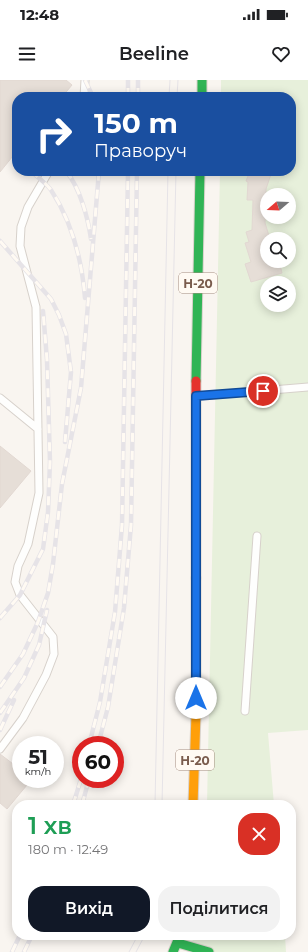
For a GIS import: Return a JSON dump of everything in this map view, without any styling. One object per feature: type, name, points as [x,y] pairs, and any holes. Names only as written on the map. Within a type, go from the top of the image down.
[{"type":"main road","points":[[202,80],[202,92]]},
{"type":"main road","name":"Н-20","points":[[193,800],[196,714],[196,396],[200,176]]},
{"type":"main road","points":[[172,952],[178,940]]},
{"type":"main road","points":[[181,940],[209,952]]},
{"type":"lane","points":[[84,92],[85,80]]},
{"type":"lane","points":[[0,749],[23,718],[46,675],[54,654],[53,637],[20,595],[15,582],[18,566],[28,544],[39,494],[36,307],[20,246],[21,227],[28,207],[46,176]]},
{"type":"lane","points":[[196,396],[308,387]]},
{"type":"lane","points":[[0,398],[38,429]]},
{"type":"lane","points":[[245,711],[257,536]]},
{"type":"green space","points":[[221,80],[308,80],[308,730],[268,733],[274,800],[207,800],[220,176],[296,176],[296,92],[221,92]]},
{"type":"green space","points":[[193,940],[285,940],[286,952],[188,952]]},
{"type":"building","points":[[0,80],[66,80],[72,85],[66,92],[12,92],[12,157],[0,172]]},
{"type":"building","points":[[248,176],[270,176],[266,188],[260,188],[260,224],[265,224],[268,232],[260,232],[260,268],[281,268],[282,273],[272,276],[260,276],[260,279],[251,282],[245,264],[251,262],[245,243],[249,242],[246,232],[252,230],[253,200],[247,200],[248,182],[246,181]]},
{"type":"building","points":[[0,446],[31,471],[0,508]]},
{"type":"building","points":[[0,754],[12,763],[12,788],[24,788],[14,800],[12,800],[12,803],[7,809],[0,803]]},
{"type":"tram line","points":[[169,92],[170,80]]},
{"type":"tram line","points":[[177,92],[178,80]]},
{"type":"tram line","points":[[155,800],[168,176]]},
{"type":"tram line","points":[[162,800],[176,176]]},
{"type":"tram line","points":[[129,952],[135,940]]},
{"type":"tram line","points":[[136,952],[142,940]]},
{"type":"railway","points":[[85,80],[91,92]]},
{"type":"railway","points":[[128,80],[128,92]]},
{"type":"railway","points":[[138,80],[138,92]]},
{"type":"railway","points":[[37,176],[51,190],[65,215],[75,242],[84,284],[85,298]]},
{"type":"railway","points":[[70,176],[83,204],[91,239]]},
{"type":"railway","points":[[0,687],[23,654],[38,622],[48,593],[53,564],[62,484],[81,388],[99,176]]},
{"type":"railway","points":[[91,736],[100,702],[115,612],[122,525],[128,176]]},
{"type":"railway","points":[[100,736],[108,707],[124,608],[131,525],[137,176]]},
{"type":"railway","points":[[0,241],[51,299],[66,334],[71,372],[65,442]]},
{"type":"railway","points":[[0,618],[20,595],[43,549],[48,512],[50,462],[47,360],[43,311]]},
{"type":"railway","points":[[0,713],[24,678],[39,645],[47,610]]},
{"type":"railway","points":[[0,730],[14,700]]},
{"type":"railway","points":[[75,800],[78,788]]},
{"type":"railway","points":[[83,800],[87,788]]},
{"type":"railway","points":[[12,952],[18,940]]},
{"type":"railway","points":[[24,952],[30,940]]},
{"type":"traffic: fast","points":[[202,80],[202,92]]},
{"type":"traffic: fast","points":[[196,381],[200,176]]},
{"type":"traffic: fast","points":[[173,952],[178,940]]},
{"type":"traffic: fast","points":[[178,943],[209,952]]},
{"type":"traffic: slow","points":[[193,800],[196,714],[196,578]]},
{"type":"traffic: jam","points":[[196,381],[196,578]]},
{"type":"route","points":[[196,698],[196,396],[263,391]]}]
